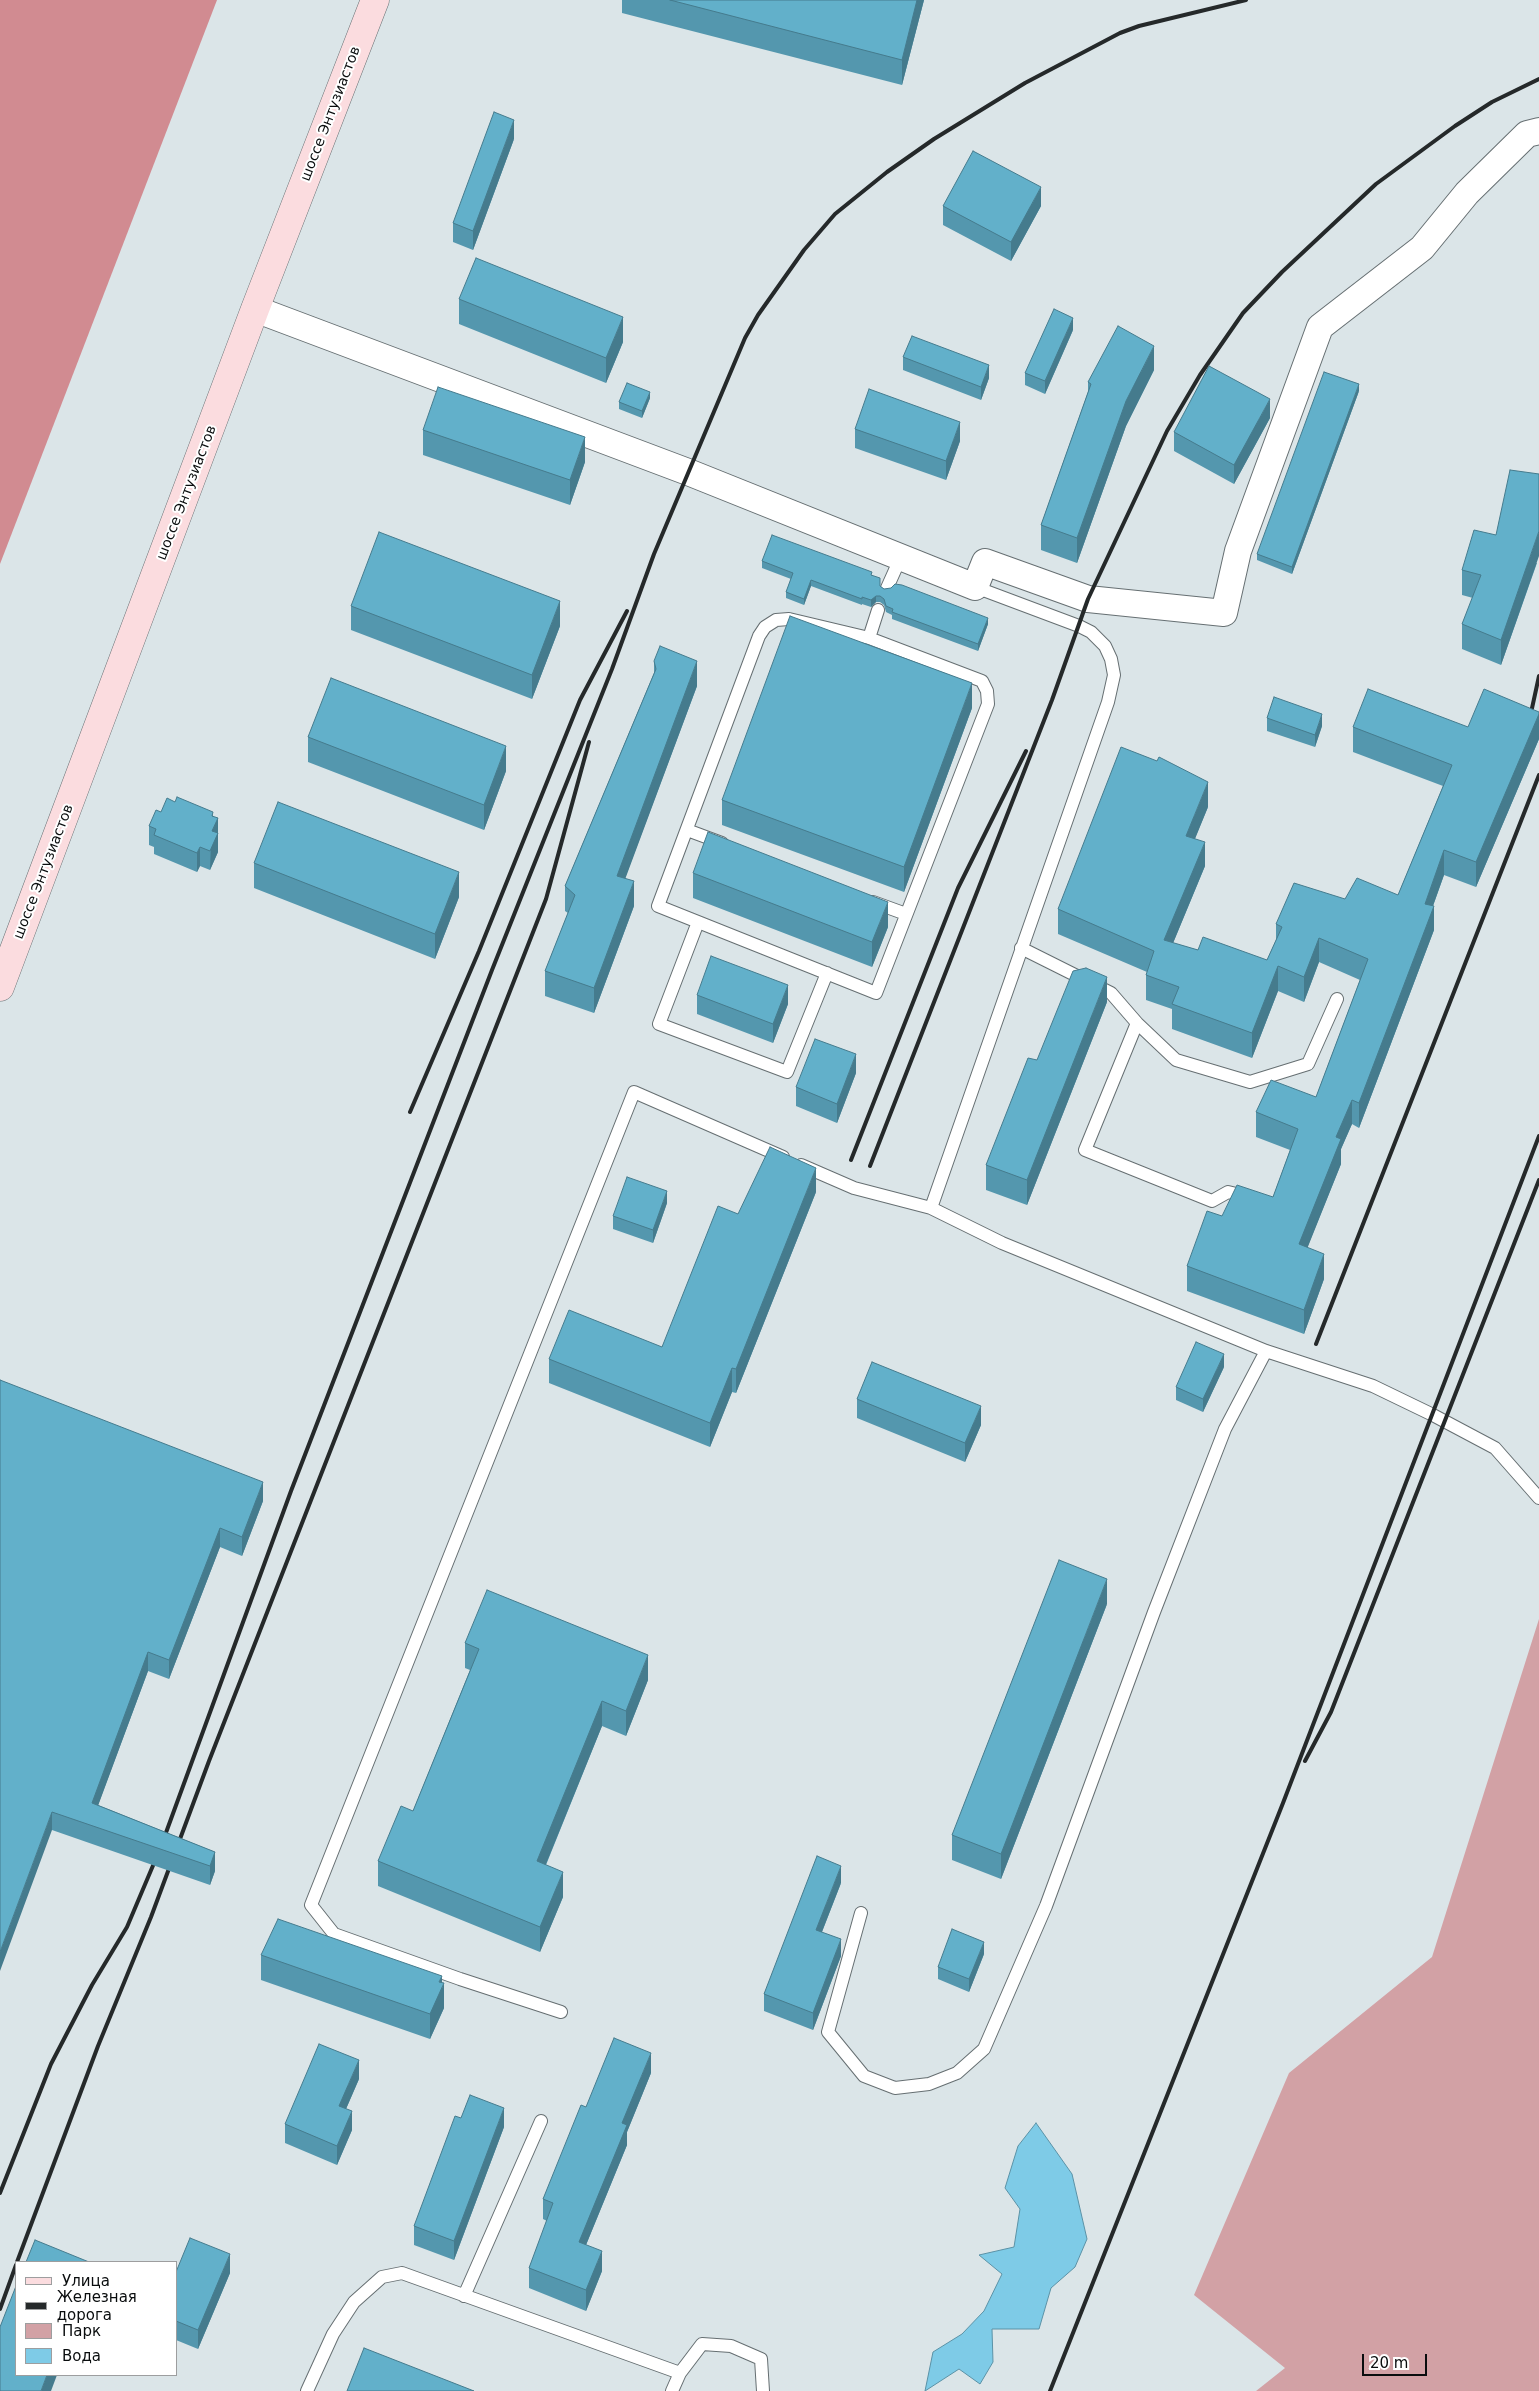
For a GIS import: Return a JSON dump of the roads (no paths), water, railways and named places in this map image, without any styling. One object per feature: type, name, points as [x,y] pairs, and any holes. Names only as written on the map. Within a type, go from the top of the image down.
[{"type":"main road","name":"шоссе Энтузиастов","points":[[0,987],[255,309],[375,0]]},
{"type":"street","points":[[255,309],[688,472],[975,587],[984,562],[1088,599],[1224,613],[1238,551],[1320,327],[1422,248],[1467,193],[1527,134],[1539,131]]},
{"type":"lane","points":[[887,588],[900,558]]},
{"type":"lane","points":[[932,1208],[1108,702],[1114,675],[1111,659],[1105,646],[1091,632],[975,587]]},
{"type":"lane","points":[[869,638],[878,610]]},
{"type":"lane","points":[[789,619],[869,638],[982,681],[987,691],[988,704],[876,993],[658,906],[759,636],[765,627],[776,620],[789,619]]},
{"type":"lane","points":[[687,830],[733,847]]},
{"type":"lane","points":[[860,897],[906,914]]},
{"type":"lane","points":[[698,922],[659,1024],[787,1072],[827,972]]},
{"type":"lane","points":[[1021,948],[1110,993],[1137,1023],[1176,1060],[1250,1082],[1308,1064],[1337,999]]},
{"type":"lane","points":[[1137,1023],[1085,1150],[1212,1201],[1228,1192],[1261,1200]]},
{"type":"lane","points":[[561,2012],[460,1979],[334,1934],[311,1905],[634,1092],[854,1188],[932,1208],[1002,1243],[1266,1351],[1373,1386],[1495,1448],[1539,1498]]},
{"type":"lane","points":[[861,1913],[828,2032],[864,2076],[895,2088],[929,2084],[957,2073],[984,2049],[1046,1906],[1154,1612],[1222,1438],[1266,1351]]},
{"type":"lane","points":[[464,2296],[541,2122]]},
{"type":"lane","points":[[307,2391],[333,2334],[354,2302],[382,2277],[402,2273],[680,2373]]},
{"type":"lane","points":[[672,2391],[680,2373],[702,2344],[731,2346],[761,2359],[763,2391]]},
{"type":"water","points":[[1036,2123],[1072,2174],[1087,2239],[1075,2267],[1051,2288],[1039,2329],[992,2329],[993,2362],[980,2384],[959,2369],[925,2391],[933,2352],[962,2334],[984,2311],[1002,2274],[979,2255],[1014,2247],[1020,2209],[1005,2188],[1018,2146]]},
{"type":"railway","points":[[0,2193],[51,2064],[92,1985],[127,1927],[160,1849],[291,1491],[492,970],[612,669],[654,554],[745,338],[758,315],[804,250],[835,214],[887,172],[934,139],[1025,83],[1120,33],[1139,26],[1246,0]]},
{"type":"railway","points":[[870,1166],[1052,700],[1088,599],[1167,431],[1200,375],[1243,313],[1282,272],[1376,184],[1455,126],[1492,102],[1539,79]]},
{"type":"railway","points":[[410,1112],[479,951],[580,700],[627,611]]},
{"type":"railway","points":[[1529,722],[1539,676]]},
{"type":"railway","points":[[17,2261],[98,2046],[151,1917],[209,1761],[546,899],[589,742]]},
{"type":"railway","points":[[851,1160],[958,888],[1026,751]]},
{"type":"railway","points":[[1316,1344],[1539,775]]},
{"type":"railway","points":[[1050,2391],[1283,1803],[1539,1136]]},
{"type":"railway","points":[[1305,1761],[1331,1712],[1539,1180]]},
{"type":"railway","points":[[0,2309],[15,2268]]}]
